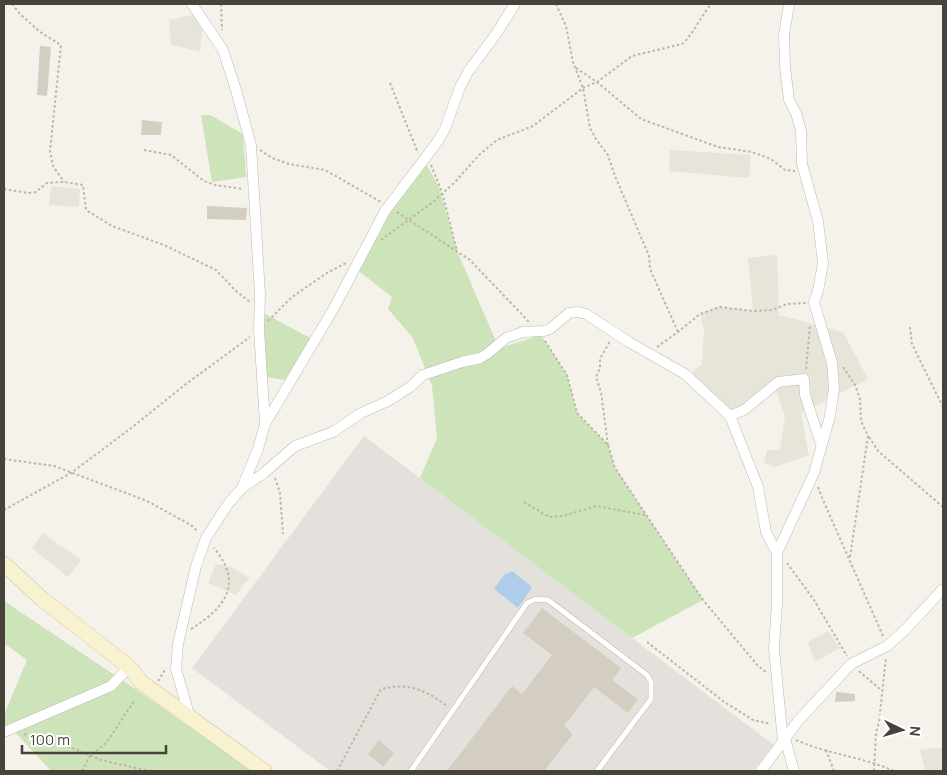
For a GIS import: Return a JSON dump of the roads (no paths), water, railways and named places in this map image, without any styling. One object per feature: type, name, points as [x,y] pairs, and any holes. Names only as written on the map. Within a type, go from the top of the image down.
[{"type":"street","points":[[192,4],[222,50],[236,90],[251,145],[265,424]]},
{"type":"street","points":[[242,488],[258,449],[265,424],[334,308],[356,268],[360,254],[388,206],[425,159],[445,128],[460,87],[468,72],[515,4]]},
{"type":"street","points":[[776,553],[814,473],[830,416],[834,388],[832,363],[814,302],[823,263],[818,221],[802,164],[801,132],[790,100],[784,67],[784,35],[789,4]]},
{"type":"street","points":[[190,719],[176,669],[180,636],[196,566],[206,538],[228,504],[242,488],[272,467],[277,460],[295,446],[333,432],[361,413],[388,401],[410,387],[423,375],[480,358],[506,338],[515,334],[550,329],[569,313],[578,312],[586,314],[685,374],[730,416],[758,487],[766,532],[776,553],[777,603],[774,648],[776,678],[784,736],[794,771]]},
{"type":"street","points":[[730,416],[744,410],[778,382],[804,378],[805,395],[821,444]]},
{"type":"street","points":[[4,564],[42,599],[129,667],[141,682],[264,771]]},
{"type":"street","points":[[761,771],[784,736],[853,663],[887,646],[904,631],[943,589]]},
{"type":"street","points":[[8,731],[112,686],[129,667]]},
{"type":"lane","points":[[412,771],[527,603],[536,599],[548,600],[647,675],[651,682],[651,700],[597,771]]},
{"type":"water","points":[[512,571],[532,587],[518,608],[494,589],[504,575]]}]
